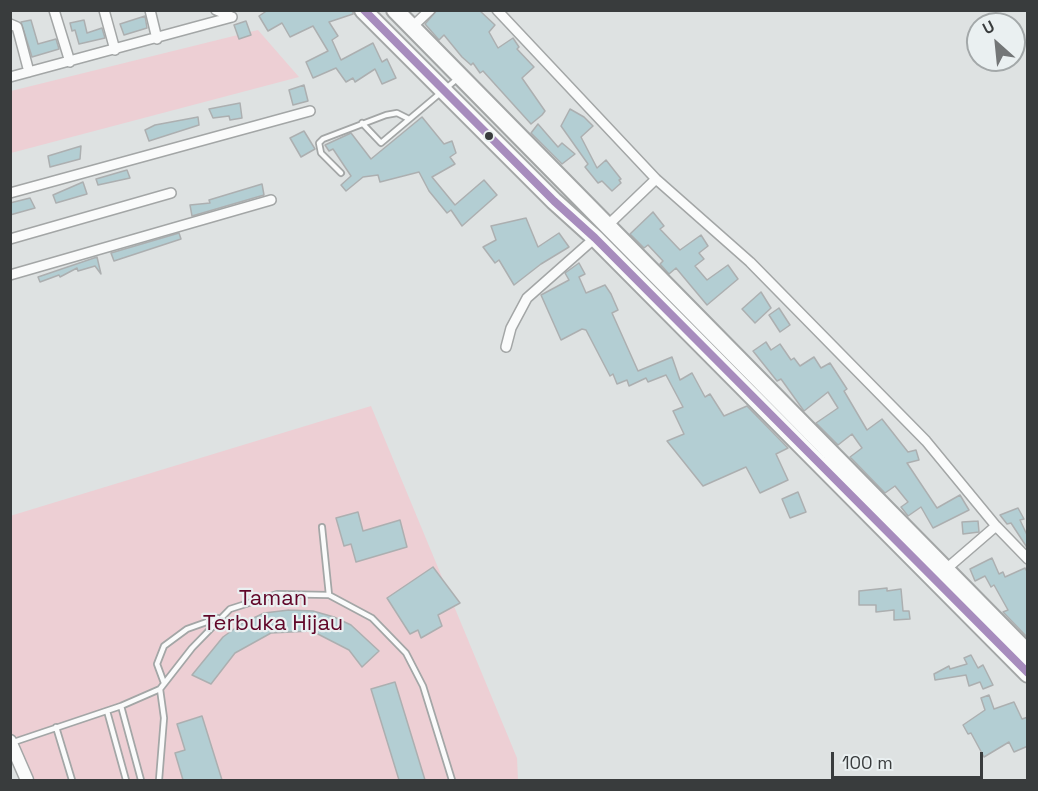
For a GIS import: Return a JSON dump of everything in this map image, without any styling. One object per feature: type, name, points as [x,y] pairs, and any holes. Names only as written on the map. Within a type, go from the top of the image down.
[{"type":"highway","points":[[363,10],[443,91],[601,232]]},
{"type":"highway","points":[[395,10],[461,75],[601,232],[801,434],[1028,674]]},
{"type":"highway","points":[[801,434],[945,570],[1028,653]]},
{"type":"street","points":[[54,10],[70,62]]},
{"type":"street","points":[[104,10],[116,50]]},
{"type":"street","points":[[150,10],[157,39]]},
{"type":"street","points":[[10,77],[232,17],[216,10]]},
{"type":"street","points":[[412,27],[430,10]]},
{"type":"street","points":[[497,10],[656,179],[750,262],[926,441],[996,526],[1028,559]]},
{"type":"street","points":[[10,24],[16,27],[19,34],[29,72]]},
{"type":"street","points":[[10,193],[310,111]]},
{"type":"street","points":[[506,347],[511,328],[527,298],[656,179]]},
{"type":"street","points":[[10,239],[171,193]]},
{"type":"street","points":[[10,275],[271,200]]},
{"type":"street","points":[[945,570],[996,526]]},
{"type":"street","points":[[11,742],[15,763],[27,780]]},
{"type":"lane","points":[[362,123],[381,143],[461,75]]},
{"type":"lane","points":[[341,174],[321,153],[319,143],[332,134],[397,113],[409,119]]},
{"type":"lane","points":[[322,527],[329,595]]},
{"type":"lane","points":[[11,742],[121,706],[160,689],[218,618],[230,609],[277,594],[329,595],[372,618],[406,653],[423,686],[452,780]]},
{"type":"lane","points":[[164,682],[157,664],[164,646],[187,629],[218,618]]},
{"type":"lane","points":[[159,780],[164,718],[160,689]]},
{"type":"lane","points":[[121,706],[141,780]]},
{"type":"lane","points":[[106,711],[126,780]]},
{"type":"lane","points":[[56,727],[72,780]]},
{"type":"green space","points":[[258,30],[299,77],[11,153],[11,91]]},
{"type":"green space","name":"Taman Terbuka Hijau","points":[[371,406],[517,758],[518,780],[28,780],[11,739],[10,516]]},
{"type":"building","points":[[268,10],[353,10],[353,14],[329,22],[338,36],[332,40],[341,60],[373,43],[382,62],[387,59],[396,78],[382,84],[375,69],[355,82],[353,78],[346,82],[336,68],[313,78],[306,62],[328,51],[313,26],[290,37],[282,23],[268,31],[259,16]]},
{"type":"building","points":[[437,10],[479,10],[495,25],[489,32],[498,48],[513,38],[519,47],[517,49],[534,67],[522,78],[545,111],[542,115],[531,124],[483,71],[480,73],[473,63],[471,65],[462,57],[444,35],[439,40],[425,24]]},
{"type":"building","points":[[145,16],[147,28],[124,35],[120,24]]},
{"type":"building","points":[[31,20],[38,44],[56,39],[59,49],[32,57],[21,22]]},
{"type":"building","points":[[84,20],[87,33],[102,28],[105,38],[79,44],[75,30],[72,31],[70,23]]},
{"type":"building","points":[[246,21],[251,35],[239,39],[234,25]]},
{"type":"building","points":[[304,85],[308,101],[293,105],[289,90]]},
{"type":"building","points":[[240,103],[242,118],[230,120],[229,116],[213,118],[209,109]]},
{"type":"building","points":[[570,109],[584,117],[593,126],[581,137],[597,168],[606,160],[621,179],[619,180],[621,183],[612,191],[602,181],[598,183],[585,167],[588,164],[561,126]]},
{"type":"building","points":[[198,117],[199,125],[149,141],[145,130],[155,125]]},
{"type":"building","points":[[422,117],[444,144],[452,141],[456,153],[450,157],[455,164],[432,177],[455,205],[484,180],[497,195],[462,226],[451,210],[447,213],[429,191],[419,172],[380,182],[378,175],[363,177],[346,191],[341,185],[351,176],[333,149],[329,151],[325,145],[351,133],[371,159]]},
{"type":"building","points":[[538,124],[558,147],[562,143],[575,154],[562,164],[531,133]]},
{"type":"building","points":[[304,131],[315,149],[301,157],[290,138]]},
{"type":"building","points":[[81,146],[80,159],[50,167],[48,156]]},
{"type":"building","points":[[127,170],[130,178],[98,185],[96,179]]},
{"type":"building","points":[[83,182],[87,194],[56,203],[53,195]]},
{"type":"building","points":[[262,184],[264,195],[192,216],[190,205],[210,203],[209,200]]},
{"type":"building","points":[[30,198],[35,208],[10,215],[10,203]]},
{"type":"building","points":[[653,212],[664,226],[660,229],[680,250],[701,235],[708,246],[699,253],[704,259],[695,266],[707,280],[728,265],[738,279],[707,305],[676,268],[669,274],[660,264],[663,261],[648,245],[644,248],[630,234]]},
{"type":"building","points":[[526,218],[538,247],[559,233],[569,247],[541,264],[514,285],[499,260],[495,263],[483,247],[496,240],[491,226]]},
{"type":"building","points":[[179,233],[181,239],[114,261],[111,253]]},
{"type":"building","points":[[97,257],[101,274],[95,266],[78,271],[77,268],[60,277],[59,275],[40,282],[38,277]]},
{"type":"building","points":[[579,263],[585,274],[579,277],[586,293],[605,285],[611,294],[618,310],[612,313],[638,371],[672,357],[680,380],[692,373],[705,397],[710,394],[724,416],[747,406],[788,448],[776,454],[788,480],[760,493],[746,467],[703,486],[667,441],[684,434],[673,411],[683,407],[666,375],[648,382],[646,378],[629,386],[627,380],[617,384],[613,374],[610,376],[586,330],[582,329],[561,340],[541,295],[569,280],[565,273]]},
{"type":"building","points":[[761,292],[771,308],[755,323],[742,309]]},
{"type":"building","points":[[779,308],[790,325],[780,332],[769,315]]},
{"type":"building","points":[[766,342],[771,350],[780,344],[791,360],[794,358],[800,366],[814,357],[821,368],[830,363],[847,389],[844,391],[867,430],[882,419],[908,452],[916,450],[919,460],[907,463],[937,508],[960,495],[969,510],[933,528],[921,507],[908,516],[901,507],[908,502],[895,486],[885,493],[850,457],[862,448],[852,434],[838,445],[816,423],[838,408],[828,392],[804,411],[781,379],[777,381],[753,351]]},
{"type":"building","points":[[798,492],[806,512],[790,518],[782,499]]},
{"type":"building","points":[[1018,508],[1024,519],[1020,520],[1028,537],[1028,549],[1011,523],[1007,524],[1000,515]]},
{"type":"building","points":[[358,512],[363,531],[400,520],[407,547],[356,562],[351,544],[344,546],[336,518]]},
{"type":"building","points":[[978,521],[979,532],[963,534],[962,522]]},
{"type":"building","points":[[992,558],[999,574],[1003,572],[1005,577],[1025,568],[1028,573],[1028,638],[1003,612],[1008,610],[994,585],[991,587],[985,576],[975,581],[970,569]]},
{"type":"building","points":[[433,567],[460,603],[438,615],[442,626],[421,638],[418,630],[410,634],[387,598]]},
{"type":"building","points":[[887,588],[887,591],[901,589],[903,611],[909,611],[910,619],[894,620],[894,610],[876,612],[876,605],[859,605],[859,591]]},
{"type":"building","points":[[289,610],[313,611],[334,617],[351,625],[379,651],[362,667],[349,650],[312,631],[271,633],[235,653],[211,684],[192,675],[223,637],[241,624],[264,613]]},
{"type":"building","points":[[971,655],[978,668],[983,665],[993,685],[983,689],[980,682],[969,686],[966,675],[935,680],[934,674],[949,666],[950,669],[967,664],[964,658]]},
{"type":"building","points":[[395,682],[425,780],[399,780],[371,689]]},
{"type":"building","points":[[989,695],[994,709],[1014,702],[1022,719],[1028,717],[1028,746],[1014,752],[1009,742],[984,757],[971,733],[968,734],[963,725],[985,710],[981,698]]},
{"type":"building","points":[[202,716],[222,780],[183,780],[175,753],[185,750],[177,724]]},
{"type":"transit line","points":[[364,10],[554,201],[595,238],[1028,673]]}]
